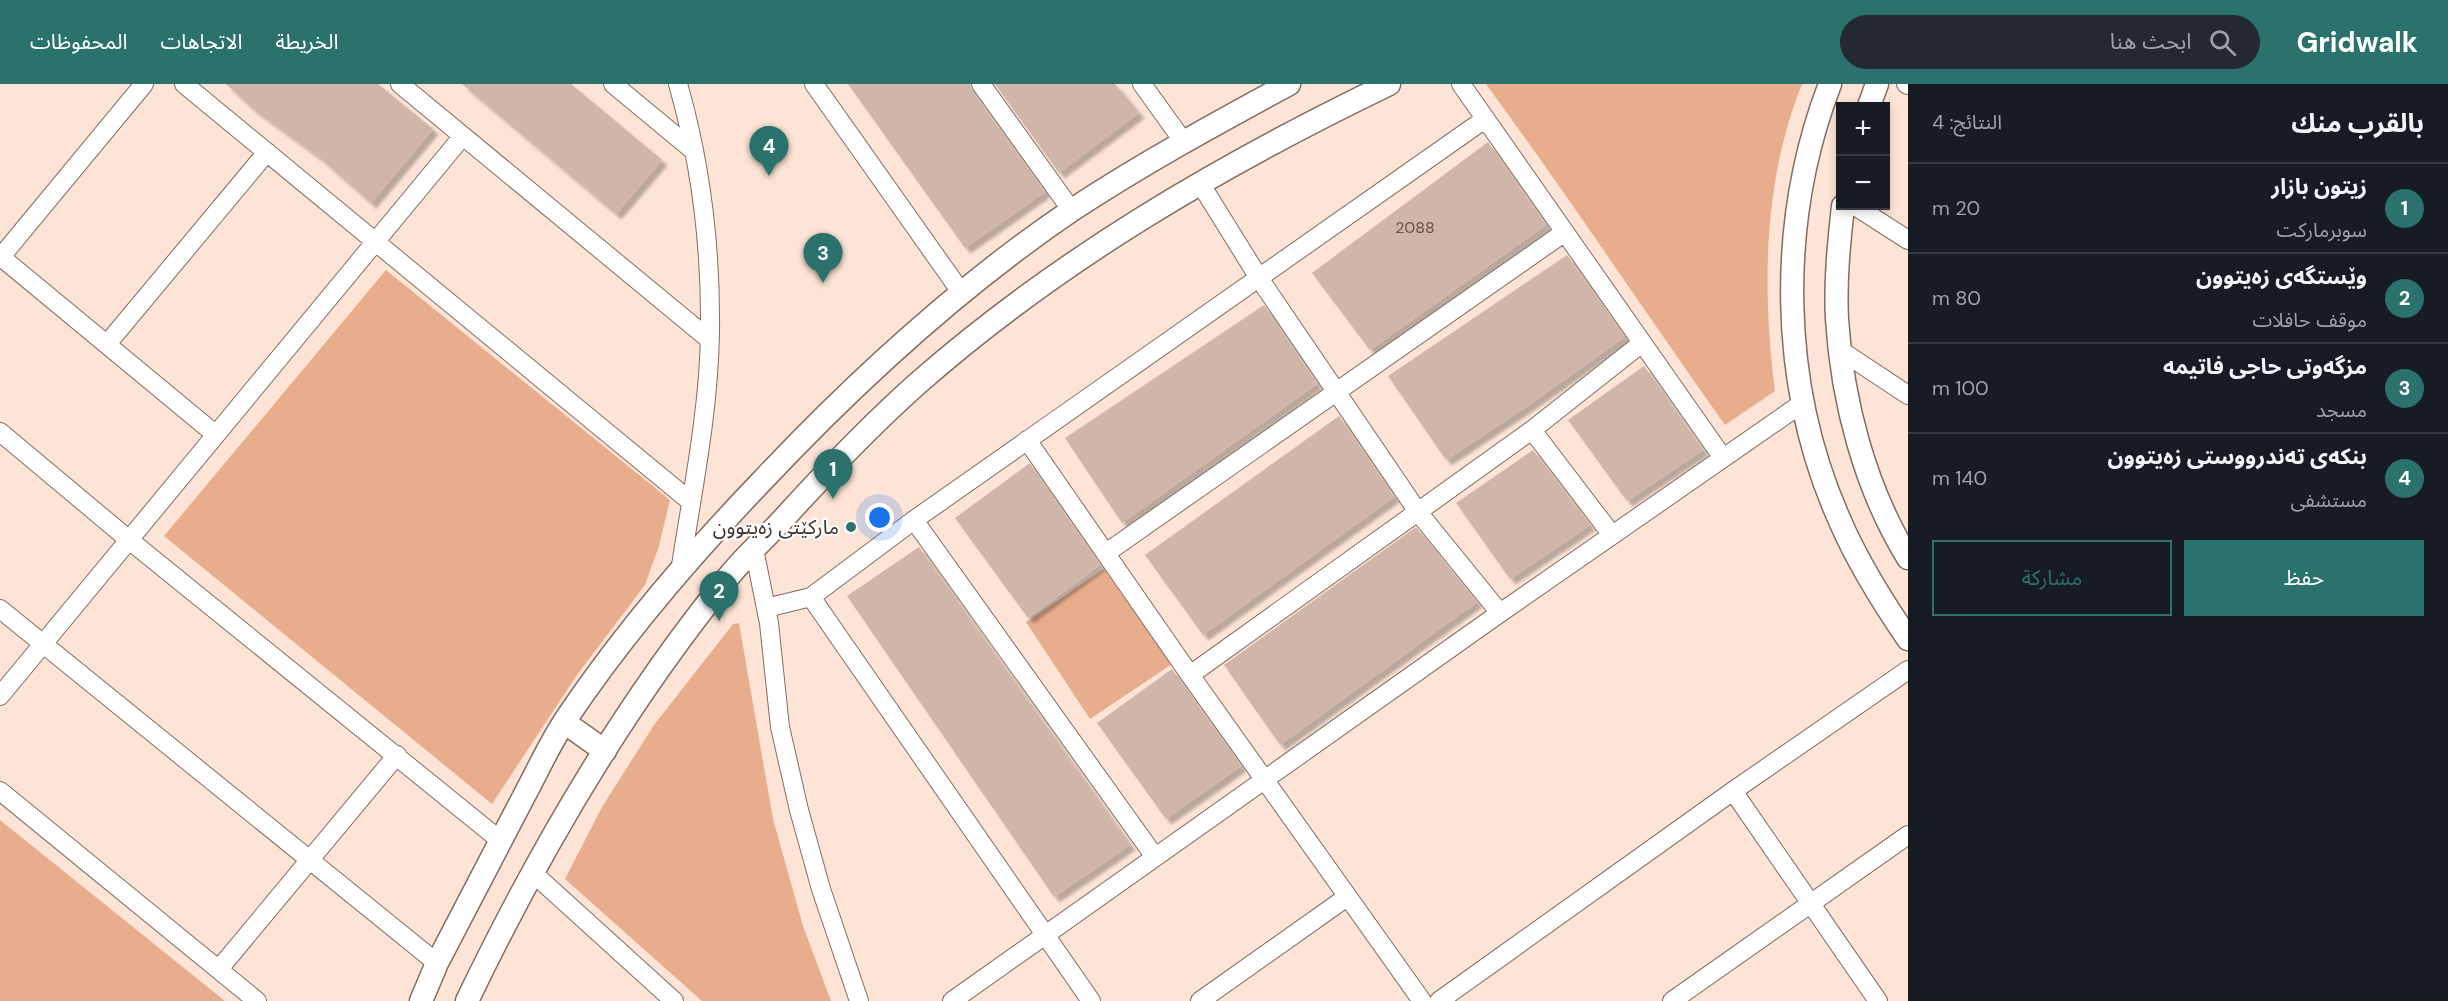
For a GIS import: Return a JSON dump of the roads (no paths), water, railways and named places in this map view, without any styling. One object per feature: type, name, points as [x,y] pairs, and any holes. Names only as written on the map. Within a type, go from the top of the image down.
[{"type":"street","points":[[144,84],[0,257],[215,434]]},
{"type":"street","points":[[184,84],[690,501]]},
{"type":"street","points":[[400,84],[710,340]]},
{"type":"street","points":[[613,84],[694,151]]},
{"type":"street","points":[[679,84],[694,151],[704,213],[710,340],[702,427],[680,572]]},
{"type":"street","points":[[814,84],[961,292]]},
{"type":"street","points":[[981,84],[1072,211]]},
{"type":"street","points":[[1142,84],[1183,141]]},
{"type":"street","points":[[421,1001],[437,963],[564,722],[600,670],[708,538],[822,417],[961,292],[1072,211],[1183,141],[1289,84]]},
{"type":"street","points":[[467,1001],[533,873],[639,694],[731,573],[845,451],[917,384],[953,355],[1042,286],[1122,230],[1296,129],[1389,84]]},
{"type":"street","points":[[1461,84],[1723,458]]},
{"type":"street","points":[[1830,84],[1809,150],[1800,196],[1794,243],[1792,290],[1794,337],[1804,402],[1822,475],[1859,561],[1908,639]]},
{"type":"street","points":[[1870,102],[1877,84]]},
{"type":"street","points":[[766,608],[811,597],[914,520],[1485,119]]},
{"type":"street","points":[[0,696],[462,137]]},
{"type":"street","points":[[107,344],[267,152]]},
{"type":"street","points":[[1200,183],[1258,278],[1418,512],[1500,614]]},
{"type":"street","points":[[1843,210],[1837,260],[1837,319],[1844,378],[1856,436],[1876,493],[1908,558]]},
{"type":"street","points":[[1861,210],[1908,240]]},
{"type":"street","points":[[1106,553],[1565,232]]},
{"type":"street","points":[[1190,675],[1532,430],[1642,343]]},
{"type":"street","points":[[1840,350],[1908,394]]},
{"type":"street","points":[[952,1001],[1804,402]]},
{"type":"street","points":[[1532,430],[1612,535]]},
{"type":"street","points":[[0,432],[128,539],[501,841]]},
{"type":"street","points":[[1027,440],[1190,675],[1422,1001]]},
{"type":"street","points":[[914,520],[1155,857]]},
{"type":"street","points":[[754,549],[766,608],[780,726],[799,810],[820,889],[859,1001]]},
{"type":"street","points":[[811,597],[1091,1001]]},
{"type":"street","points":[[0,609],[437,963]]},
{"type":"street","points":[[1439,1001],[1733,791],[1908,670]]},
{"type":"street","points":[[564,722],[605,751]]},
{"type":"street","points":[[219,969],[397,755]]},
{"type":"street","points":[[0,791],[257,1001]]},
{"type":"street","points":[[1733,791],[1878,1001]]},
{"type":"street","points":[[1672,1001],[1908,835]]},
{"type":"street","points":[[533,873],[674,1001]]},
{"type":"street","points":[[1200,1001],[1347,897]]},
{"type":"place","name":"بنکەی تەندرووستی زەیتوون","points":[[769,176]]},
{"type":"place","name":"مزگەوتی حاجی فاتیمە","points":[[823,283]]},
{"type":"place","name":"زيتون بازار","points":[[833,499]]},
{"type":"place","name":"مارکێتی زەیتوون","points":[[851,527]]},
{"type":"place","name":"وێستگەی زەیتوون","points":[[719,621]]}]
